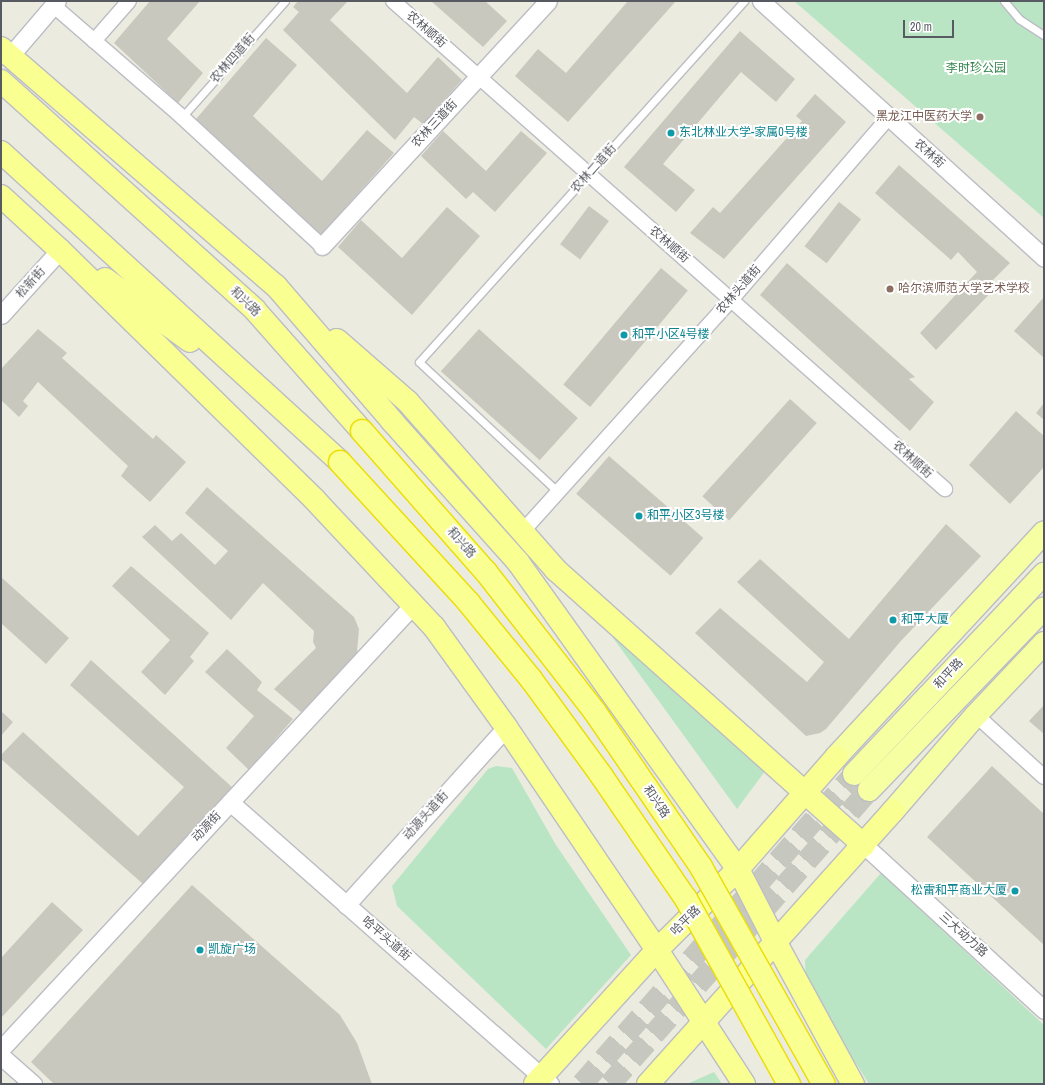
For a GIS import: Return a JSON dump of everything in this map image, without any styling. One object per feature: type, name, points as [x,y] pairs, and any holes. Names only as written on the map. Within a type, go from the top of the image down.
[{"type":"highway","points":[[5,52],[408,402],[556,570],[864,845]]},
{"type":"highway","name":"和兴路","points":[[1,82],[254,309],[486,572],[595,712],[701,867],[824,1084]]},
{"type":"highway","points":[[1,152],[340,462],[411,537],[469,603],[532,680],[601,775],[686,899],[789,1084]]},
{"type":"highway","points":[[138,168],[254,309]]},
{"type":"highway","points":[[1,196],[60,250],[316,500],[434,627],[506,727],[657,950],[744,1084]]},
{"type":"highway","points":[[41,232],[282,408]]},
{"type":"highway","points":[[276,286],[392,422],[518,562],[738,869],[776,943],[853,1084]]},
{"type":"highway","name":"哈平路","points":[[542,1082],[657,950],[738,869],[804,791],[836,756]]},
{"type":"highway","points":[[648,1084],[893,811]]},
{"type":"main road","points":[[836,756],[1044,532]]},
{"type":"main road","name":"和平路","points":[[854,774],[1044,574]]},
{"type":"main road","name":"和平路","points":[[869,790],[1044,608]]},
{"type":"main road","points":[[893,811],[976,716],[1044,643]]},
{"type":"street","points":[[94,41],[129,1]]},
{"type":"street","name":"农林顺街","points":[[393,1],[944,489]]},
{"type":"street","name":"农林三道街","points":[[322,246],[548,1]]},
{"type":"street","name":"农林街","points":[[761,1],[1044,258]]},
{"type":"street","points":[[5,52],[56,3],[94,41],[182,118],[322,246]]},
{"type":"street","name":"农林头道街","points":[[522,532],[731,300],[889,117]]},
{"type":"street","name":"松新街","points":[[1,315],[60,250]]},
{"type":"street","name":"动源街","points":[[1,1048],[413,605]]},
{"type":"street","points":[[976,716],[1044,777]]},
{"type":"street","name":"动源头道街","points":[[346,905],[506,727]]},
{"type":"street","name":"哈平头道街","points":[[230,802],[542,1082]]},
{"type":"street","name":"三大动力路","points":[[864,845],[1044,1010]]},
{"type":"street","points":[[1,1056],[33,1084]]},
{"type":"lane","name":"农林四道街","points":[[182,118],[284,1]]},
{"type":"lane","name":"农林二道街","points":[[558,492],[419,362],[744,1]]},
{"type":"lane","points":[[1004,1],[1019,19],[1044,35]]},
{"type":"green space","name":"李时珍公园","points":[[794,1],[1044,1],[1044,218]]},
{"type":"green space","points":[[582,595],[771,763],[737,809]]},
{"type":"green space","points":[[496,766],[512,768],[556,845],[631,955],[546,1049],[397,906],[392,886],[488,769]]},
{"type":"green space","points":[[881,873],[1044,1025],[1044,1084],[869,1084],[806,984],[805,960]]},
{"type":"green space","points":[[714,1072],[722,1084],[687,1084]]},
{"type":"building","points":[[150,1],[200,1],[167,39],[203,73],[178,103],[114,43]]},
{"type":"building","points":[[298,1],[348,1],[330,20],[407,93],[438,57],[462,80],[423,124],[414,117],[395,140],[283,30],[299,12],[293,7]]},
{"type":"building","points":[[431,1],[485,1],[507,21],[483,47]]},
{"type":"building","points":[[628,1],[676,1],[568,122],[515,76],[538,49],[566,73]]},
{"type":"building","name":"东北林业大学-家属0号楼","points":[[740,31],[795,79],[776,102],[741,72],[663,164],[695,190],[676,212],[624,167]]},
{"type":"building","points":[[266,38],[297,65],[253,116],[322,181],[367,130],[394,153],[321,235],[196,119]]},
{"type":"building","points":[[815,94],[846,122],[724,259],[690,233],[713,207],[720,213],[802,121],[796,116]]},
{"type":"building","points":[[443,131],[486,171],[521,131],[547,153],[495,212],[473,192],[466,199],[421,156]]},
{"type":"building","points":[[899,165],[1010,263],[992,281],[996,287],[936,350],[920,333],[977,272],[958,252],[951,260],[875,193]]},
{"type":"building","points":[[839,202],[861,219],[827,263],[805,246]]},
{"type":"building","points":[[589,206],[609,221],[580,259],[560,244]]},
{"type":"building","points":[[447,207],[480,236],[412,315],[338,247],[361,220],[402,258]]},
{"type":"building","points":[[787,263],[915,377],[909,379],[934,402],[910,431],[760,295]]},
{"type":"building","name":"和平小区4号楼","points":[[661,268],[688,290],[590,407],[563,384]]},
{"type":"building","points":[[1044,297],[1044,358],[1014,331]]},
{"type":"building","points":[[38,329],[67,353],[62,358],[153,439],[156,435],[186,462],[150,502],[121,476],[128,466],[38,382],[23,401],[28,406],[19,417],[1,400],[1,369]]},
{"type":"building","points":[[479,329],[578,418],[540,460],[441,371]]},
{"type":"building","points":[[790,399],[817,423],[729,520],[702,496]]},
{"type":"building","points":[[1044,403],[1044,420],[1036,413]]},
{"type":"building","points":[[1016,411],[1044,436],[1044,467],[1010,504],[969,465]]},
{"type":"building","name":"和平小区3号楼","points":[[609,456],[703,538],[671,576],[576,494]]},
{"type":"building","points":[[207,487],[354,617],[359,629],[357,652],[347,668],[302,713],[274,689],[316,648],[313,642],[314,631],[263,583],[231,620],[142,537],[155,525],[172,541],[181,533],[215,565],[228,551],[185,513]]},
{"type":"building","name":"和平大厦","points":[[946,524],[981,556],[900,642],[826,729],[820,733],[806,736],[695,633],[720,608],[807,682],[824,662],[737,582],[760,559],[849,639]]},
{"type":"building","points":[[131,566],[209,633],[190,657],[194,661],[165,695],[141,672],[170,640],[112,586]]},
{"type":"building","points":[[1,577],[69,638],[46,664],[1,623]]},
{"type":"building","points":[[227,649],[262,682],[257,690],[293,719],[249,770],[226,748],[254,716],[205,672]]},
{"type":"building","points":[[91,660],[233,788],[143,884],[1,759],[1,755],[23,732],[138,836],[184,787],[70,685]]},
{"type":"building","points":[[1044,705],[1044,734],[1029,721]]},
{"type":"building","points":[[1,711],[13,722],[1,736]]},
{"type":"building","name":"松雷和平商业大厦","points":[[992,766],[1044,814],[1044,945],[927,837]]},
{"type":"building","name":"凯旋广场","points":[[192,885],[340,1015],[357,1043],[372,1084],[54,1084],[31,1062]]},
{"type":"building","points":[[52,902],[83,930],[1,1018],[1,958]]},
{"type":"tunnel","points":[[582,1084],[854,774]]},
{"type":"tunnel","points":[[610,1084],[869,790]]},
{"type":"place","name":"黑龙江中医药大学","points":[[980,117]]},
{"type":"place","name":"东北林业大学-家属0号楼","points":[[671,133]]},
{"type":"place","name":"哈尔滨师范大学艺术学校","points":[[890,289]]},
{"type":"place","name":"和平小区4号楼","points":[[624,335]]},
{"type":"place","name":"和平小区3号楼","points":[[639,516]]},
{"type":"place","name":"和平大厦","points":[[893,620]]},
{"type":"place","name":"松雷和平商业大厦","points":[[1015,891]]},
{"type":"place","name":"凯旋广场","points":[[200,950]]}]
